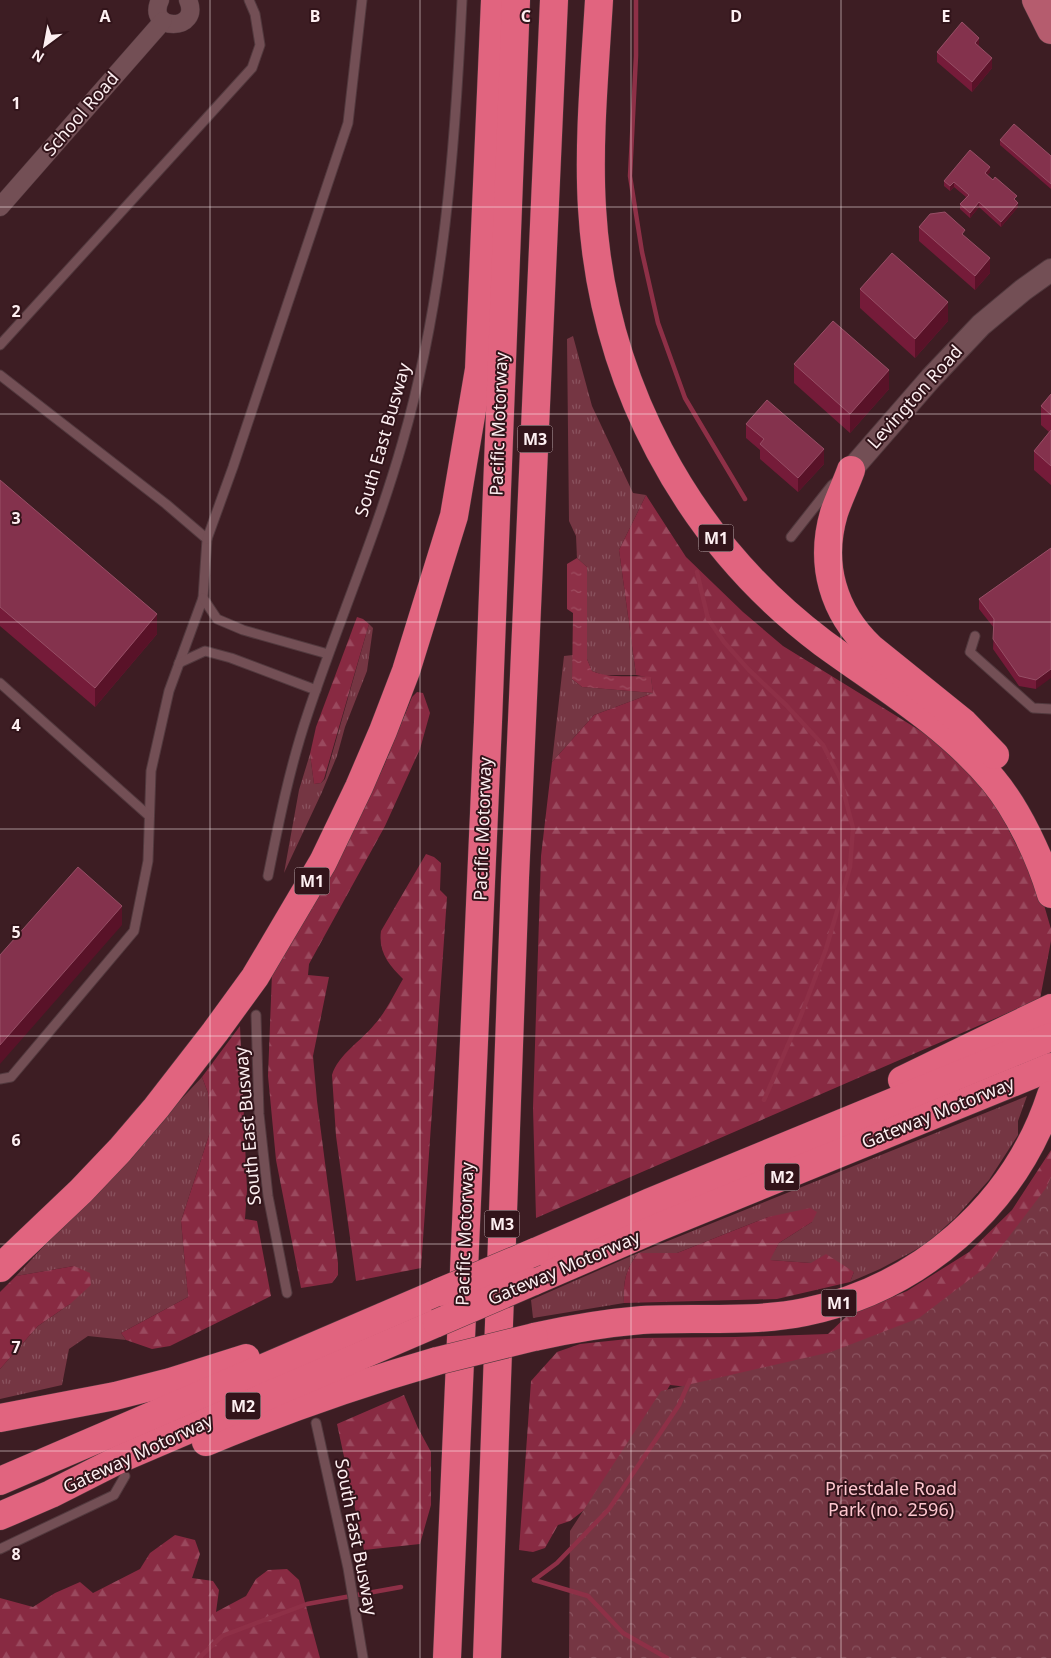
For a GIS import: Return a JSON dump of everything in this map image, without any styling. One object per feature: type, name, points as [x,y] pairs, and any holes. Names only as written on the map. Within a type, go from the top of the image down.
[{"type":"highway","name":"M1","points":[[0,1268],[81,1191],[120,1150],[185,1072],[215,1032],[265,960],[323,862],[355,796],[383,731],[406,671],[454,516],[479,368],[495,0]]},
{"type":"highway","name":"Pacific Motorway","points":[[447,1658],[487,741],[516,0]]},
{"type":"highway","name":"Pacific Motorway","points":[[488,1658],[516,868],[554,0]]},
{"type":"highway","name":"M1","points":[[599,0],[592,155],[592,207],[596,254],[604,297],[624,373],[664,462],[706,526],[760,588],[822,641],[932,722],[962,747],[995,783],[1032,844],[1042,866],[1051,894]]},
{"type":"highway","points":[[851,470],[834,514],[829,547],[832,586],[843,613],[856,632],[871,648],[952,713],[984,742],[1004,766],[1033,810],[1051,848]]},
{"type":"highway","points":[[854,1118],[871,1095],[1045,1011]]},
{"type":"highway","name":"Gateway Motorway","points":[[0,1481],[650,1202],[1045,1040]]},
{"type":"highway","name":"Gateway Motorway","points":[[0,1516],[51,1494],[120,1459],[659,1227],[1042,1070]]},
{"type":"highway","points":[[0,1243],[74,1175],[145,1101],[185,1072]]},
{"type":"highway","name":"M1","points":[[51,1494],[108,1483],[298,1405],[377,1378],[534,1337],[599,1324],[643,1320],[768,1317],[804,1312],[838,1304],[873,1291],[904,1275],[932,1257],[973,1222],[1007,1182],[1035,1137],[1051,1095]]},
{"type":"highway","points":[[0,1418],[115,1396],[170,1382],[259,1354],[313,1332],[343,1334]]},
{"type":"main road","points":[[1036,0],[1051,30]]},
{"type":"street","points":[[160,0],[157,8],[158,14],[163,21],[171,24],[176,24],[186,19],[190,8],[188,0]]},
{"type":"street","name":"School Road","points":[[0,207],[163,21]]},
{"type":"street","name":"Levington Road","points":[[851,470],[931,378],[981,325],[1023,290],[1051,270]]},
{"type":"lane","points":[[0,345],[252,68],[260,45],[255,14],[249,0]]},
{"type":"lane","points":[[0,1079],[11,1077],[134,931],[148,861],[148,815],[151,771],[169,691],[202,598],[207,539],[233,467],[348,123],[362,0]]},
{"type":"lane","name":"South East Busway","points":[[268,876],[284,793],[328,654],[372,534],[402,444],[425,356],[450,188],[462,0]]},
{"type":"lane","points":[[0,375],[166,504],[207,539]]},
{"type":"lane","name":"Levington Road","points":[[791,537],[832,485],[851,470]]},
{"type":"lane","points":[[202,598],[217,619],[243,630],[328,654]]},
{"type":"lane","points":[[975,636],[970,652],[1033,708],[1051,709]]},
{"type":"lane","points":[[179,663],[205,651],[231,658],[316,690]]},
{"type":"lane","points":[[0,683],[148,815]]},
{"type":"lane","name":"South East Busway","points":[[256,1015],[259,1114],[268,1196],[287,1294]]},
{"type":"lane","name":"South East Busway","points":[[316,1423],[348,1568],[362,1658]]},
{"type":"lane","points":[[0,1549],[114,1495],[125,1476]]},
{"type":"green space","points":[[573,336],[592,406],[633,493],[646,495],[619,550],[636,675],[603,675],[592,671],[587,659],[587,567],[577,558],[576,536],[569,521],[567,339]]},
{"type":"green space","points":[[646,495],[686,557],[743,612],[783,646],[937,741],[973,772],[996,805],[1040,891],[1051,929],[1051,941],[1040,999],[536,1218],[533,1108],[541,856],[552,762],[594,715],[653,693],[651,678],[636,675],[619,550]]},
{"type":"green space","points":[[357,617],[369,624],[324,779],[321,783],[314,784],[310,754],[316,727]]},
{"type":"green space","points":[[369,624],[373,628],[367,671],[345,727],[337,756],[284,873],[299,790],[310,754],[314,784],[321,783],[325,779]]},
{"type":"green space","points":[[573,655],[572,679],[582,687],[653,693],[594,715],[552,762],[564,656]]},
{"type":"green space","points":[[417,692],[423,693],[430,713],[420,749],[385,826],[309,964],[308,975],[329,977],[313,1056],[338,1275],[332,1283],[301,1288],[276,1160],[268,1076],[272,973],[332,869],[383,768],[412,697]]},
{"type":"green space","points":[[426,854],[434,857],[441,863],[440,890],[447,897],[421,1268],[356,1281],[336,1136],[332,1075],[344,1055],[378,1020],[403,979],[393,969],[383,952],[381,931]]},
{"type":"green space","points":[[240,1026],[247,1190],[245,1219],[257,1221],[271,1296],[170,1346],[152,1349],[126,1340],[121,1333],[188,1297],[181,1221],[210,1132],[208,1093],[202,1077]]},
{"type":"green space","points":[[202,1077],[208,1093],[210,1132],[181,1221],[188,1297],[121,1333],[126,1340],[88,1336],[69,1349],[62,1385],[0,1399],[0,1369],[38,1326],[70,1304],[74,1266],[16,1276]]},
{"type":"green space","points":[[1027,1096],[1018,1121],[1018,1135],[989,1180],[956,1217],[927,1243],[880,1269],[850,1282],[854,1272],[811,1263],[769,1260],[779,1243],[812,1222],[768,1217],[677,1253],[638,1253]]},
{"type":"green space","points":[[1051,1150],[1051,1232],[1000,1292],[760,1395],[670,1385],[601,1497],[570,1521],[558,1525],[545,1548],[533,1552],[519,1550],[531,1381],[557,1352],[580,1344],[637,1338],[828,1334],[847,1316],[907,1291],[969,1252],[1012,1210]]},
{"type":"green space","name":"Priestdale Road Park (no. 2596)","points":[[1051,1177],[1051,1658],[569,1658],[570,1531],[661,1391],[831,1352],[919,1318],[986,1267],[1046,1188]]},
{"type":"green space","points":[[810,1208],[817,1212],[812,1222],[779,1243],[770,1260],[811,1263],[826,1254],[854,1272],[850,1282],[777,1299],[624,1303],[626,1276],[630,1265],[638,1253],[677,1253],[768,1217]]},
{"type":"green space","points":[[638,1253],[630,1265],[626,1276],[624,1303],[533,1318],[531,1300]]},
{"type":"green space","points":[[74,1266],[90,1273],[91,1285],[70,1304],[38,1326],[0,1369],[0,1292],[16,1276]]},
{"type":"green space","points":[[404,1395],[431,1452],[431,1505],[420,1544],[364,1550],[337,1424]]},
{"type":"green space","points":[[175,1535],[195,1540],[200,1554],[192,1578],[213,1581],[219,1590],[216,1612],[246,1596],[256,1579],[268,1570],[287,1569],[299,1580],[320,1658],[0,1658],[0,1598],[33,1607],[55,1593],[80,1582],[93,1593],[140,1569],[150,1553]]},
{"type":"water","points":[[577,558],[587,567],[587,659],[592,671],[614,676],[651,677],[653,693],[582,687],[572,679],[573,613],[567,609],[567,564]]},
{"type":"building","points":[[962,22],[979,38],[975,43],[992,58],[972,82],[937,52]]},
{"type":"building","points":[[1014,124],[1051,156],[1051,184],[1000,140]]},
{"type":"building","points":[[970,150],[990,167],[985,173],[993,180],[995,177],[1017,196],[1014,199],[1018,203],[1001,222],[979,202],[970,213],[960,204],[969,195],[954,182],[950,186],[944,181]]},
{"type":"building","points":[[945,212],[965,230],[962,234],[990,258],[975,276],[919,227],[930,214]]},
{"type":"building","points":[[892,253],[948,302],[915,339],[860,289]]},
{"type":"building","points":[[833,321],[889,370],[850,414],[794,364]]},
{"type":"building","points":[[1051,394],[1051,415],[1041,406]]},
{"type":"building","points":[[767,400],[824,449],[798,478],[760,444],[764,439],[746,424]]},
{"type":"building","points":[[1051,430],[1051,466],[1034,451]]},
{"type":"building","points":[[0,480],[157,614],[95,688],[0,607]]},
{"type":"building","points":[[1051,548],[1051,669],[1036,680],[1019,676],[993,639],[994,619],[979,599]]},
{"type":"building","points":[[78,867],[122,906],[0,1045],[0,955]]},
{"type":"waterway","points":[[636,0],[636,56],[630,176],[642,252],[658,323],[685,398],[745,499]]},
{"type":"waterway","points":[[697,572],[708,619],[724,642],[823,745],[840,778],[853,828],[850,867],[826,949],[801,1015],[764,1100]]},
{"type":"waterway","points":[[534,1580],[557,1563],[609,1509],[679,1405],[690,1380]]},
{"type":"waterway","points":[[534,1580],[588,1596],[623,1633],[667,1658]]},
{"type":"waterway","points":[[199,1658],[222,1636],[307,1604],[401,1587]]}]
